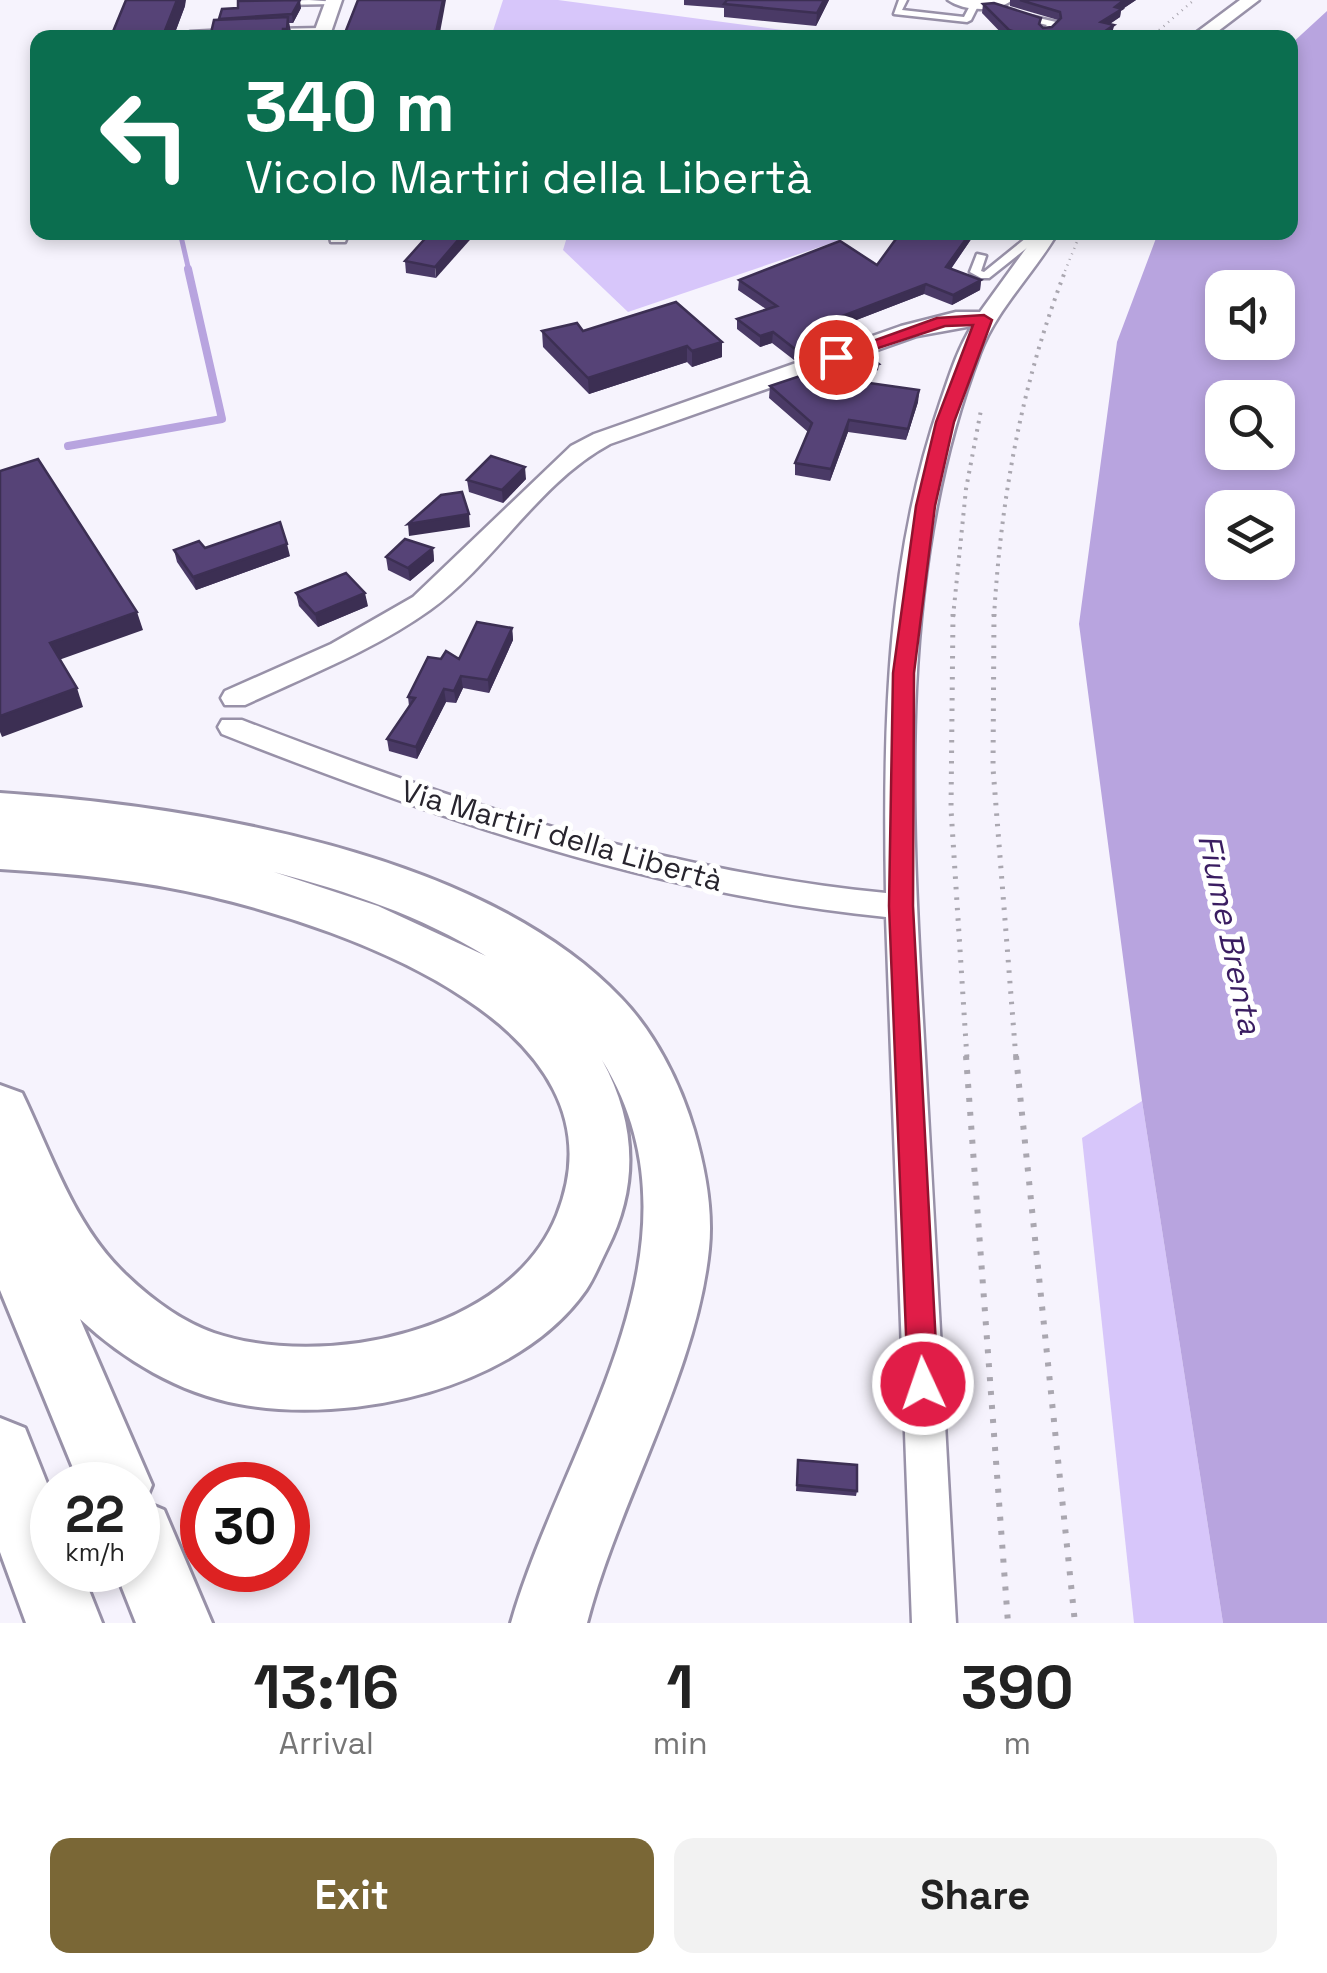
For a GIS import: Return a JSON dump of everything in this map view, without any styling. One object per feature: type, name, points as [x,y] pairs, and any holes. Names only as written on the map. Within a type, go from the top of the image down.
[{"type":"highway","points":[[12,831],[125,822],[258,848],[415,896],[551,968],[600,1012],[639,1068],[663,1125],[678,1200],[675,1256],[664,1311],[633,1405],[593,1493],[549,1623]]},
{"type":"highway","points":[[0,1111],[52,1221],[99,1294],[164,1345],[241,1372],[316,1378],[366,1374],[439,1357],[486,1337],[532,1304],[557,1275],[594,1204],[600,1172],[594,1107],[569,1058],[534,1018],[475,978],[374,928],[235,882],[12,831]]},
{"type":"highway","points":[[0,1211],[106,1462]]},
{"type":"highway","points":[[0,1454],[64,1623]]},
{"type":"highway","points":[[160,1589],[174,1623]]},
{"type":"street","points":[[956,0],[1000,5]]},
{"type":"street","points":[[1208,30],[1251,0]]},
{"type":"street","points":[[323,30],[334,1]]},
{"type":"street","points":[[934,1623],[901,906],[904,673],[913,584],[945,422],[984,320],[1044,240]]},
{"type":"street","name":"Via Martiri della Libertà","points":[[901,906],[822,901],[741,888],[552,839],[334,768],[234,713],[422,604],[578,451],[602,439],[909,331],[956,318],[984,320]]},
{"type":"lane","points":[[904,0],[897,12],[967,20],[976,2]]},
{"type":"lane","points":[[275,4],[334,1]]},
{"type":"lane","points":[[1018,15],[1049,28],[1066,18]]},
{"type":"lane","points":[[982,256],[974,272],[985,276],[1030,240]]},
{"type":"path","points":[[1159,30],[1194,0]]},
{"type":"path","points":[[1075,1623],[1000,898],[990,731],[997,574],[1006,486],[1035,348],[1077,240]]},
{"type":"path","points":[[981,408],[968,462],[956,552],[949,646],[950,788],[1008,1623]]},
{"type":"shaded area","points":[[503,0],[558,0],[783,30],[493,30]]},
{"type":"shaded area","points":[[566,240],[840,240],[628,312],[563,250]]},
{"type":"shaded area","points":[[1142,1101],[1223,1623],[1134,1623],[1082,1138]]},
{"type":"water","name":"Fiume Brenta","points":[[1327,11],[1327,1623],[1223,1623],[1142,1101],[1079,624],[1117,342],[1155,240],[1298,240],[1298,38]]},
{"type":"building","points":[[126,0],[177,0],[165,30],[114,30]]},
{"type":"building","points":[[300,0],[292,14],[219,19],[222,9],[238,8],[238,1]]},
{"type":"building","points":[[358,0],[443,0],[437,30],[346,30]]},
{"type":"building","points":[[727,0],[824,0],[817,13],[724,4]]},
{"type":"building","points":[[1020,0],[1124,0],[1115,7],[1122,9],[1101,22],[1114,25],[1107,30],[1009,30],[983,4],[994,3],[1041,18],[1039,24],[1043,28],[1052,27],[1061,18],[1060,12]]},
{"type":"building","points":[[288,17],[287,29],[283,30],[212,30],[214,20]]},
{"type":"building","points":[[424,240],[458,240],[435,267],[405,261]]},
{"type":"building","points":[[895,240],[965,240],[946,267],[981,280],[953,295],[926,284],[829,321],[844,332],[795,349],[773,332],[760,336],[737,319],[777,306],[739,280],[840,241],[877,265]]},
{"type":"building","points":[[676,302],[722,342],[692,351],[687,346],[588,378],[542,331],[577,323],[583,331]]},
{"type":"building","points":[[864,352],[879,364],[837,379],[816,370]]},
{"type":"building","points":[[806,374],[919,390],[908,429],[849,420],[831,469],[795,463],[812,423],[770,386]]},
{"type":"building","points":[[491,456],[525,467],[502,490],[467,480]]},
{"type":"building","points":[[38,459],[137,612],[50,643],[77,688],[0,716],[0,471]]},
{"type":"building","points":[[462,492],[469,514],[408,524],[441,495]]},
{"type":"building","points":[[280,522],[287,544],[193,577],[174,550],[199,541],[205,548]]},
{"type":"building","points":[[405,539],[433,548],[408,568],[386,557]]},
{"type":"building","points":[[346,573],[365,593],[315,614],[296,593]]},
{"type":"building","points":[[477,622],[512,628],[488,680],[461,676],[454,691],[444,689],[416,747],[387,739],[415,698],[408,697],[428,657],[441,659],[446,651],[459,659]]},
{"type":"building","points":[[798,1460],[857,1465],[857,1491],[797,1485]]},
{"type":"waterway","points":[[182,240],[189,271]]},
{"type":"waterway","points":[[68,446],[222,419],[188,269]]},
{"type":"route","points":[[836,357],[943,321],[984,320],[968,352],[945,422],[913,584],[904,673],[901,906],[923,1384]]}]
